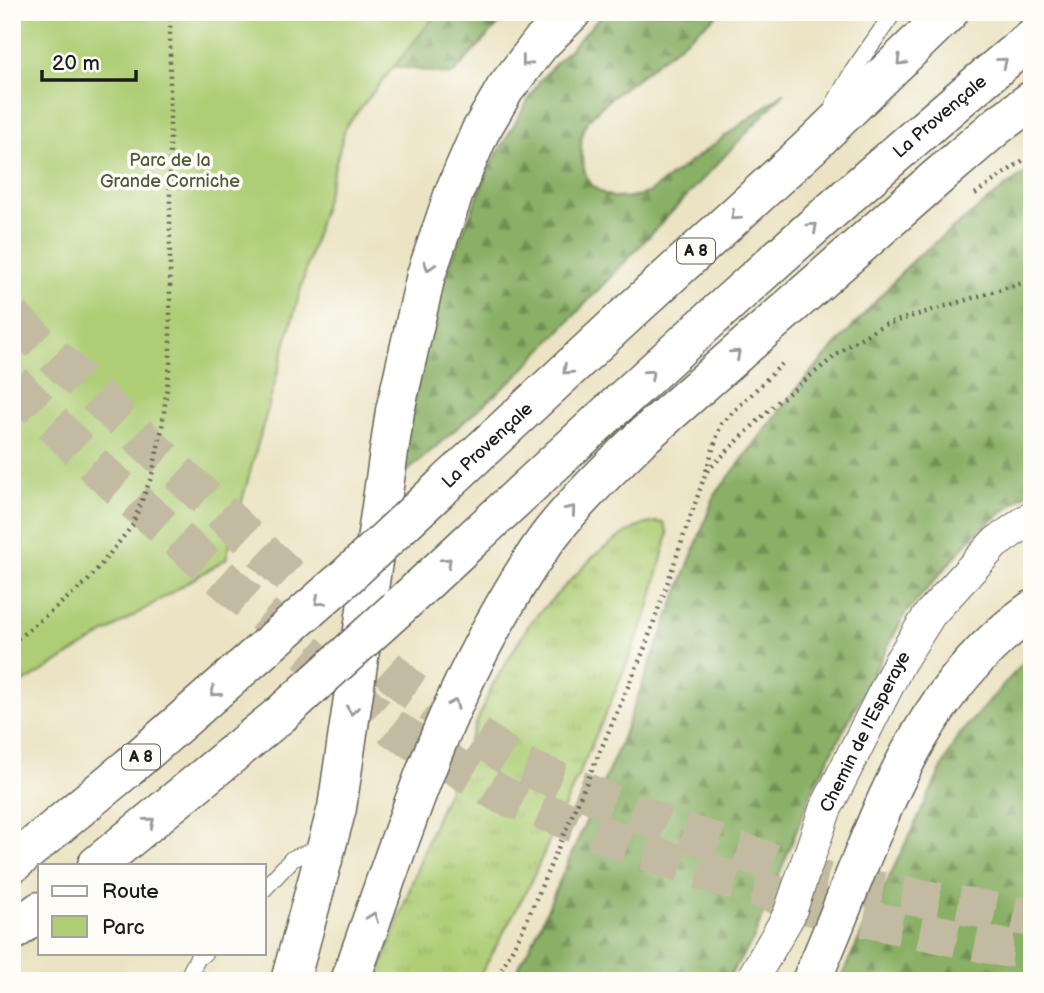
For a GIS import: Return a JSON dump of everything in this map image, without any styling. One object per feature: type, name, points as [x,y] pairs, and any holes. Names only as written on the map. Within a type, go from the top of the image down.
[{"type":"highway","points":[[290,981],[337,808],[395,411],[426,275],[455,190],[480,132],[505,89],[540,44],[572,12]]},
{"type":"highway","name":"La Provençale","points":[[12,864],[129,767],[346,577],[808,149],[949,12]]},
{"type":"highway","name":"La Provençale","points":[[98,864],[280,715],[689,337],[933,120],[1032,38]]},
{"type":"highway","points":[[350,981],[423,778],[478,650],[523,574],[552,532],[598,480],[640,439],[942,173],[1032,100]]},
{"type":"highway","points":[[811,981],[895,779],[922,729],[971,664],[1005,629],[1032,610]]},
{"type":"highway","points":[[12,932],[38,912]]},
{"type":"street","name":"Chemin de l'Esperaye","points":[[751,981],[789,915],[825,810],[899,663],[930,614],[994,544],[1032,517]]},
{"type":"lane","points":[[808,149],[853,71],[894,12]]},
{"type":"lane","points":[[266,887],[292,859],[327,845]]},
{"type":"lane","points":[[186,981],[197,959],[203,954]]},
{"type":"path","points":[[12,643],[87,582],[132,526],[152,475],[162,428],[170,362],[170,12]]},
{"type":"path","points":[[970,198],[1032,155]]},
{"type":"path","points":[[706,472],[774,405],[849,345],[883,325],[1032,280]]},
{"type":"path","points":[[495,981],[522,930],[639,662],[721,424],[784,363]]},
{"type":"green space","name":"Parc de la Grande Corniche","points":[[12,12],[438,12],[346,126],[226,559],[12,690]]},
{"type":"green space","points":[[237,12],[510,12],[452,75],[290,50]]},
{"type":"green space","points":[[605,12],[721,12],[613,96],[588,121],[581,144],[585,172],[593,186],[606,195],[626,198],[648,193],[785,92],[521,372],[400,478],[427,321],[489,168],[540,80]]},
{"type":"green space","points":[[1032,169],[1032,489],[974,535],[905,614],[815,784],[753,940],[726,981],[511,981],[535,937],[615,756],[715,495],[798,387],[914,259]]},
{"type":"green space","points":[[664,523],[668,534],[648,612],[531,882],[477,981],[376,981],[431,831],[491,688],[531,621],[595,555],[622,535],[639,526]]},
{"type":"green space","points":[[1032,653],[1032,981],[839,981],[957,737]]},
{"type":"tunnel","points":[[12,317],[411,690],[518,764],[668,826],[826,881],[1032,918]]},
{"type":"tunnel","points":[[12,382],[98,469],[392,728],[502,795],[659,857],[816,908],[1004,948],[1032,950]]}]
